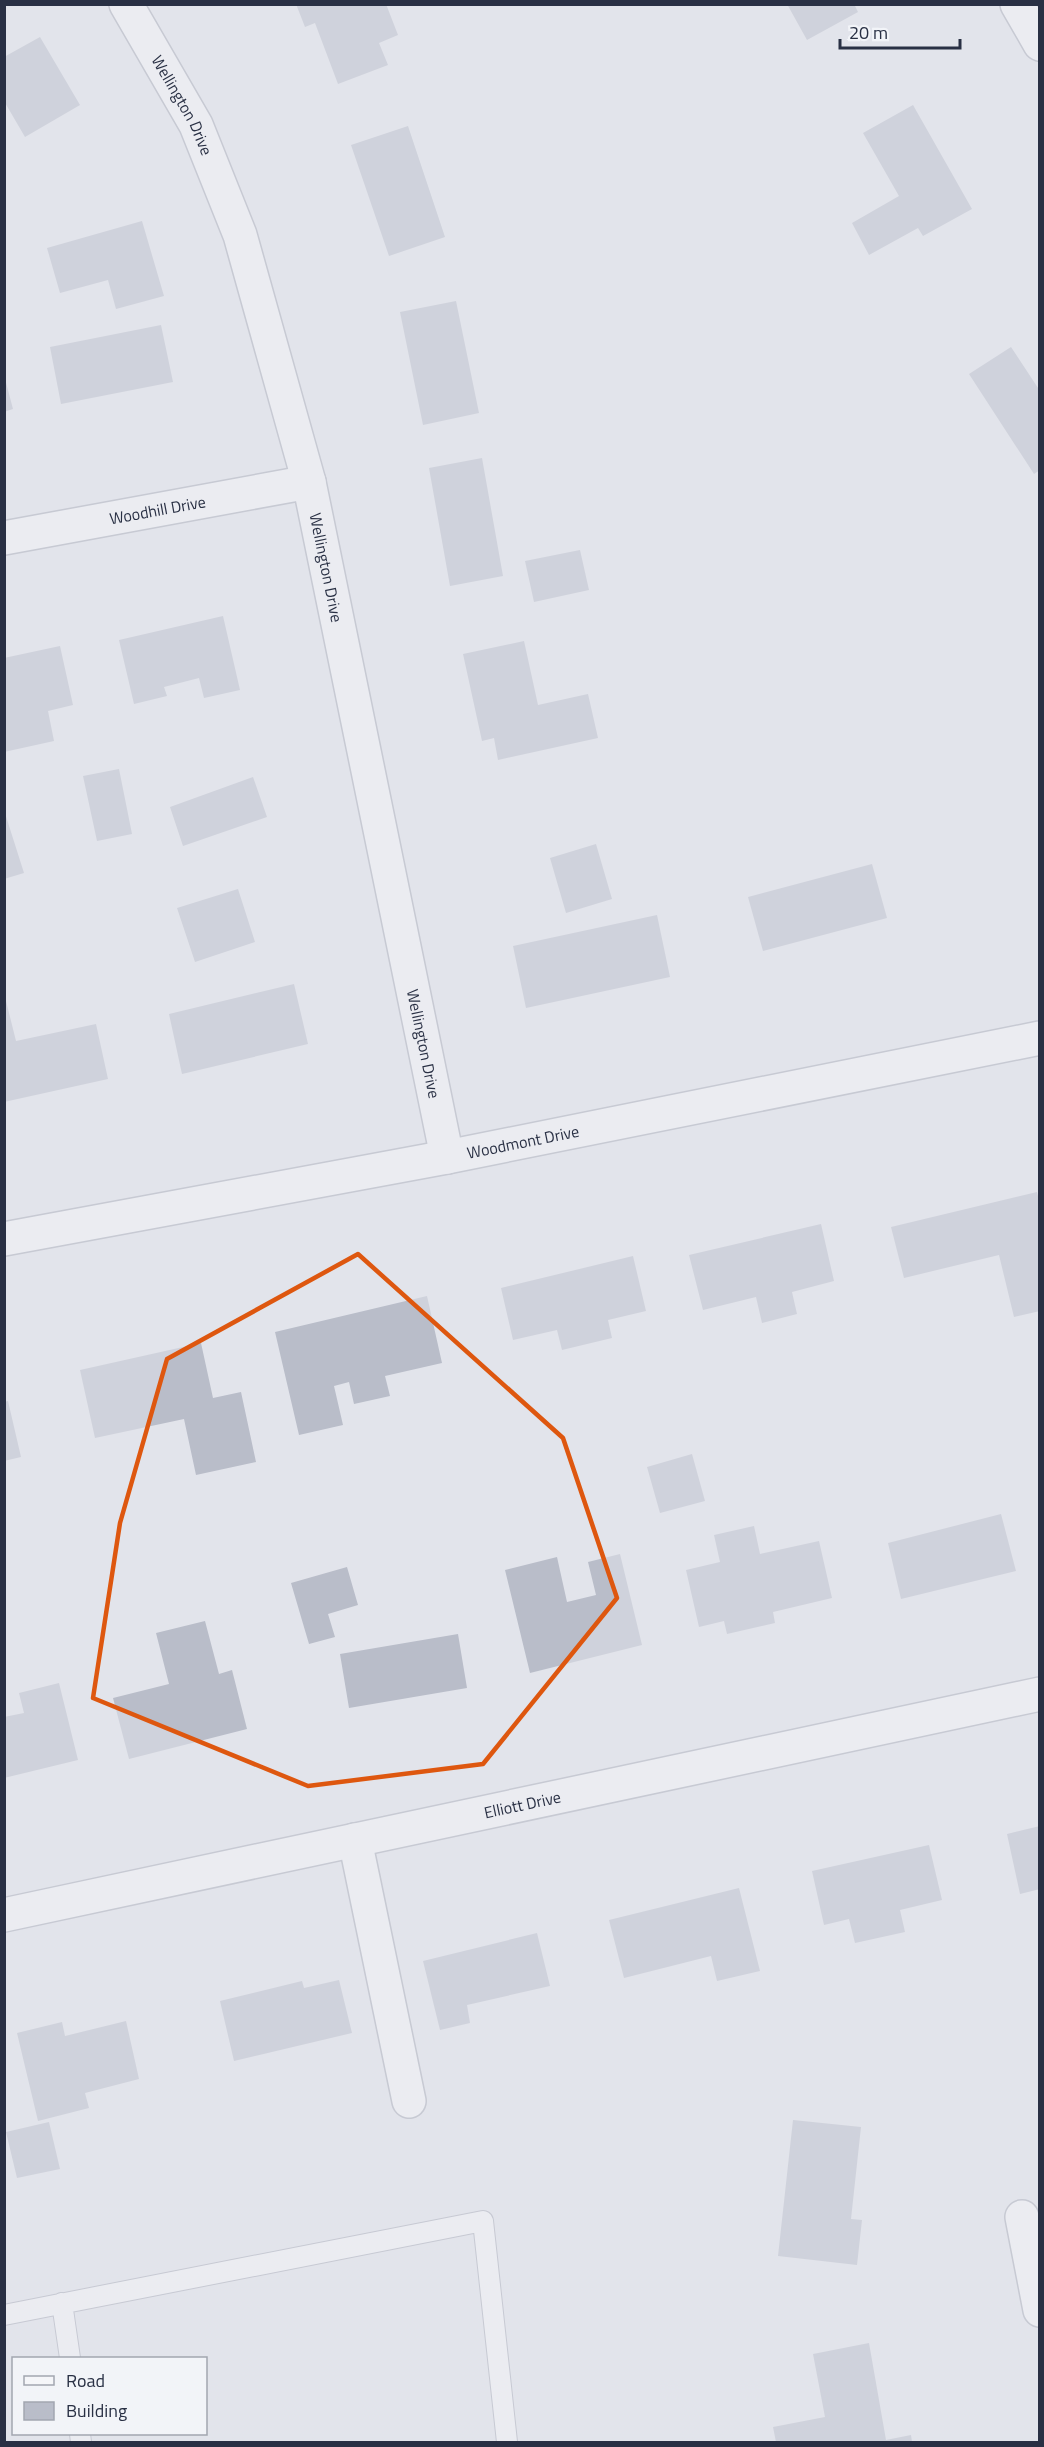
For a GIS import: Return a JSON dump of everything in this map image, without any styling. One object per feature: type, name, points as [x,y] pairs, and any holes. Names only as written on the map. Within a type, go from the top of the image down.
[{"type":"street","name":"Wellington Drive","points":[[126,4],[196,125],[240,236],[309,482],[447,1157]]},
{"type":"street","points":[[1017,4],[1040,44]]},
{"type":"street","name":"Woodhill Drive","points":[[4,538],[309,482]]},
{"type":"street","name":"Woodmont Drive","points":[[4,1239],[447,1157],[1040,1038]]},
{"type":"street","name":"Elliott Drive","points":[[4,1915],[1040,1694]]},
{"type":"street","points":[[355,1840],[409,2101]]},
{"type":"street","points":[[1022,2217],[1040,2310]]},
{"type":"lane","points":[[4,2315],[483,2221],[507,2442]]},
{"type":"lane","points":[[62,2303],[70,2357]]},
{"type":"highlighted area","points":[[358,1254],[563,1438],[617,1598],[483,1764],[308,1786],[93,1698],[120,1523],[167,1359]]},
{"type":"building","points":[[296,4],[386,4],[398,35],[379,43],[388,65],[338,84],[315,23],[305,27]]},
{"type":"building","points":[[787,4],[854,4],[858,12],[807,40]]},
{"type":"building","points":[[40,37],[80,105],[25,137],[4,101],[4,57]]},
{"type":"building","points":[[913,105],[972,209],[923,236],[918,228],[869,255],[852,223],[899,196],[863,133]]},
{"type":"building","points":[[408,126],[445,237],[389,256],[351,145]]},
{"type":"building","points":[[142,221],[164,296],[116,309],[108,280],[60,293],[47,248]]},
{"type":"building","points":[[456,301],[479,413],[423,425],[400,312]]},
{"type":"building","points":[[161,325],[173,382],[61,404],[50,347]]},
{"type":"building","points":[[1011,347],[1040,391],[1040,470],[1034,474],[969,374]]},
{"type":"building","points":[[4,375],[13,409],[4,412]]},
{"type":"building","points":[[482,458],[503,576],[450,586],[429,468]]},
{"type":"building","points":[[580,550],[589,590],[534,602],[525,561]]},
{"type":"building","points":[[223,616],[240,690],[204,698],[199,678],[164,687],[167,696],[134,704],[119,640]]},
{"type":"building","points":[[524,641],[538,705],[588,694],[598,738],[498,760],[494,738],[482,741],[463,654]]},
{"type":"building","points":[[60,646],[73,705],[48,711],[54,741],[4,752],[4,658]]},
{"type":"building","points":[[119,769],[132,834],[97,841],[83,776]]},
{"type":"building","points":[[253,777],[267,817],[183,846],[170,807]]},
{"type":"building","points":[[4,810],[24,873],[4,879]]},
{"type":"building","points":[[596,844],[612,899],[566,913],[550,858]]},
{"type":"building","points":[[872,864],[887,918],[763,951],[748,897]]},
{"type":"building","points":[[238,889],[255,942],[195,962],[177,908]]},
{"type":"building","points":[[657,915],[670,977],[526,1008],[513,946]]},
{"type":"building","points":[[294,984],[308,1044],[182,1074],[169,1014]]},
{"type":"building","points":[[4,993],[16,1041],[96,1024],[108,1079],[4,1102]]},
{"type":"building","points":[[1037,1192],[1040,1204],[1040,1311],[1014,1317],[999,1255],[904,1278],[891,1227]]},
{"type":"building","points":[[821,1224],[834,1281],[792,1292],[797,1314],[762,1323],[756,1297],[703,1310],[689,1255]]},
{"type":"building","points":[[633,1256],[646,1311],[608,1320],[612,1338],[562,1350],[557,1330],[513,1340],[501,1288]]},
{"type":"building","points":[[427,1296],[442,1363],[385,1376],[390,1396],[354,1404],[349,1382],[334,1386],[343,1425],[299,1435],[275,1332]]},
{"type":"building","points":[[201,1343],[213,1398],[241,1392],[256,1462],[196,1475],[184,1419],[95,1438],[80,1370]]},
{"type":"building","points":[[8,1401],[21,1457],[4,1461],[4,1402]]},
{"type":"building","points":[[692,1454],[705,1501],[660,1513],[647,1467]]},
{"type":"building","points":[[1001,1514],[1016,1571],[901,1599],[888,1543]]},
{"type":"building","points":[[754,1526],[760,1554],[819,1541],[832,1598],[773,1612],[775,1623],[727,1634],[724,1621],[699,1627],[686,1570],[720,1562],[714,1535]]},
{"type":"building","points":[[620,1554],[642,1645],[530,1673],[505,1570],[557,1557],[567,1602],[596,1595],[588,1562]]},
{"type":"building","points":[[347,1567],[358,1605],[328,1614],[335,1637],[309,1644],[291,1583]]},
{"type":"building","points":[[205,1621],[219,1674],[232,1670],[247,1729],[129,1759],[113,1698],[169,1684],[156,1633]]},
{"type":"building","points":[[458,1634],[467,1688],[349,1708],[340,1654]]},
{"type":"building","points":[[59,1683],[78,1760],[4,1778],[4,1717],[24,1713],[19,1693]]},
{"type":"building","points":[[1040,1826],[1040,1889],[1020,1894],[1007,1834]]},
{"type":"building","points":[[929,1845],[942,1900],[900,1910],[905,1932],[855,1943],[849,1919],[824,1925],[812,1871]]},
{"type":"building","points":[[739,1888],[760,1971],[717,1981],[711,1956],[624,1978],[609,1920]]},
{"type":"building","points":[[537,1933],[550,1986],[467,2005],[470,2023],[440,2030],[423,1961]]},
{"type":"building","points":[[339,1980],[352,2033],[234,2061],[220,2001],[302,1981],[304,1988]]},
{"type":"building","points":[[126,2021],[139,2079],[85,2093],[89,2108],[38,2121],[17,2033],[62,2022],[65,2036]]},
{"type":"building","points":[[793,2120],[861,2127],[851,2219],[862,2220],[857,2265],[778,2256]]},
{"type":"building","points":[[49,2122],[60,2169],[17,2178],[6,2132]]},
{"type":"building","points":[[869,2343],[886,2440],[911,2435],[912,2442],[776,2442],[773,2427],[825,2417],[813,2354]]}]
